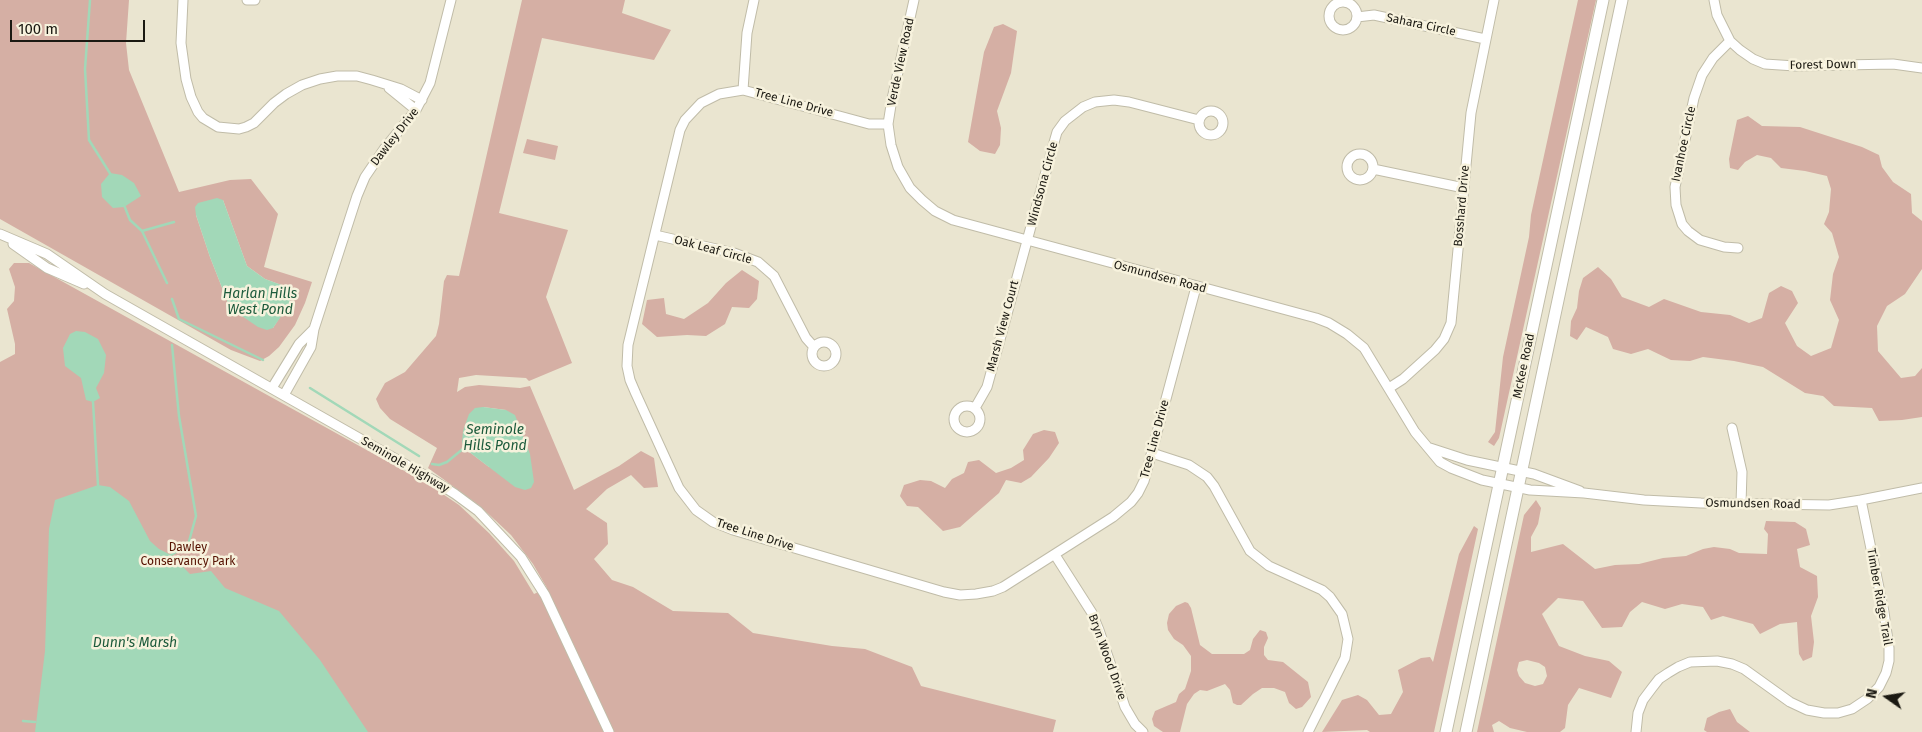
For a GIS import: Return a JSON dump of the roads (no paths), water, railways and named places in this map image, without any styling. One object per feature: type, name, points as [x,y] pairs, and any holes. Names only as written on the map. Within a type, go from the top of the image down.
[{"type":"main road","name":"McKee Road","points":[[1446,732],[1603,0]]},
{"type":"main road","name":"McKee Road","points":[[1466,732],[1622,0]]},
{"type":"street","points":[[183,0],[180,29],[186,79],[198,112],[203,118],[218,127],[233,129],[246,127],[254,123],[274,102],[286,94],[320,78],[357,76],[401,89],[422,100]]},
{"type":"street","points":[[247,0],[255,0]]},
{"type":"street","name":"Dawley Drive","points":[[284,395],[310,347],[314,329],[357,196],[365,177],[384,149],[416,110],[430,83],[451,0]]},
{"type":"street","points":[[744,90],[747,32],[754,0]]},
{"type":"street","name":"Verde View Road","points":[[888,124],[914,0]]},
{"type":"street","name":"Bosshard Drive","points":[[1389,388],[1405,377],[1435,350],[1444,339],[1451,323],[1471,113],[1494,0]]},
{"type":"street","points":[[1714,0],[1717,15],[1730,41]]},
{"type":"street","name":"Sahara Circle","points":[[1357,16],[1374,15],[1485,39]]},
{"type":"street","name":"Forest Down","points":[[1730,41],[1753,59],[1772,65],[1893,64],[1922,68]]},
{"type":"street","name":"Ivanhoe Circle","points":[[1730,41],[1713,58],[1702,75],[1694,98],[1675,187],[1676,205],[1682,224],[1688,231],[1700,240],[1724,247],[1738,248]]},
{"type":"street","points":[[387,86],[416,110]]},
{"type":"street","name":"Tree Line Drive","points":[[888,124],[869,124],[744,90],[731,91],[710,98],[694,109],[685,120],[676,141],[628,345],[627,366],[630,380],[679,488],[696,510],[713,522],[733,530],[960,594],[993,591],[1055,555],[1113,517],[1131,502],[1144,481],[1196,287]]},
{"type":"street","name":"Windsona Circle","points":[[1027,241],[1055,139],[1064,121],[1072,114],[1094,102],[1114,100],[1199,120]]},
{"type":"street","name":"Osmundsen Road","points":[[888,124],[891,145],[898,166],[910,188],[935,211],[953,220],[1329,323],[1347,334],[1364,348],[1415,432],[1440,462],[1482,480],[1518,488],[1549,492],[1584,493],[1644,500],[1741,504],[1829,505],[1922,488]]},
{"type":"street","points":[[1373,169],[1464,188]]},
{"type":"street","name":"Seminole Highway","points":[[0,235],[47,268],[105,294],[272,388],[455,494],[478,511],[521,556],[545,595],[609,732]]},
{"type":"street","name":"Oak Leaf Circle","points":[[655,235],[734,253],[758,262],[767,269],[777,282],[806,338],[814,347]]},
{"type":"street","name":"Marsh View Court","points":[[975,408],[987,387],[1027,241]]},
{"type":"street","name":"Dawley Drive","points":[[272,388],[299,344],[314,329]]},
{"type":"street","points":[[1732,428],[1742,472],[1741,504]]},
{"type":"street","name":"Osmundsen Road","points":[[1429,448],[1467,460],[1521,470],[1556,480],[1584,493]]},
{"type":"street","points":[[1152,453],[1189,465],[1208,477],[1250,551],[1270,566],[1322,590],[1330,597],[1342,614],[1347,630],[1345,658],[1308,732]]},
{"type":"street","name":"Timber Ridge Trail","points":[[1636,732],[1638,713],[1643,700],[1652,688],[1659,679],[1690,662],[1717,661],[1732,664],[1744,669],[1790,702],[1807,710],[1824,713],[1852,709],[1873,693],[1886,673],[1889,661],[1889,648],[1884,612],[1861,500]]},
{"type":"street","name":"Bryn Wood Drive","points":[[1055,555],[1092,613],[1125,707],[1135,724],[1143,732]]},
{"type":"water","points":[[110,173],[122,175],[134,183],[141,196],[124,207],[113,208],[102,197],[101,184]]},
{"type":"water","name":"Harlan Hills West Pond","points":[[217,198],[223,200],[247,266],[265,279],[287,287],[291,296],[289,305],[273,328],[267,330],[258,327],[230,308],[210,257],[195,207],[198,203]]},
{"type":"water","points":[[76,331],[85,332],[98,339],[106,355],[104,373],[96,388],[100,398],[93,402],[86,400],[81,378],[65,366],[63,348],[70,334]]},
{"type":"water","name":"Seminole Hills Pond","points":[[483,407],[506,410],[515,415],[530,454],[534,482],[531,488],[525,490],[515,487],[464,448],[462,442],[463,431],[469,414],[475,408]]},
{"type":"water","name":"Dunn's Marsh","points":[[98,485],[110,487],[129,501],[150,541],[159,549],[171,555],[190,574],[211,571],[225,588],[279,611],[320,660],[368,732],[35,732],[45,651],[49,529],[55,500]]},
{"type":"waterway","points":[[90,0],[85,69],[89,140],[111,175]]},
{"type":"waterway","points":[[124,205],[130,220],[142,231],[167,283]]},
{"type":"waterway","points":[[142,231],[174,222]]},
{"type":"waterway","points":[[172,299],[179,319],[263,360]]},
{"type":"waterway","points":[[171,555],[188,545],[196,516],[179,416],[172,345]]},
{"type":"waterway","points":[[310,388],[419,456]]},
{"type":"waterway","points":[[93,402],[98,485]]},
{"type":"waterway","points":[[432,464],[439,465],[447,462],[464,448]]},
{"type":"waterway","points":[[23,721],[35,722]]},
{"type":"park label","name":"Dawley Conservancy Park","points":[[188,555]]}]
